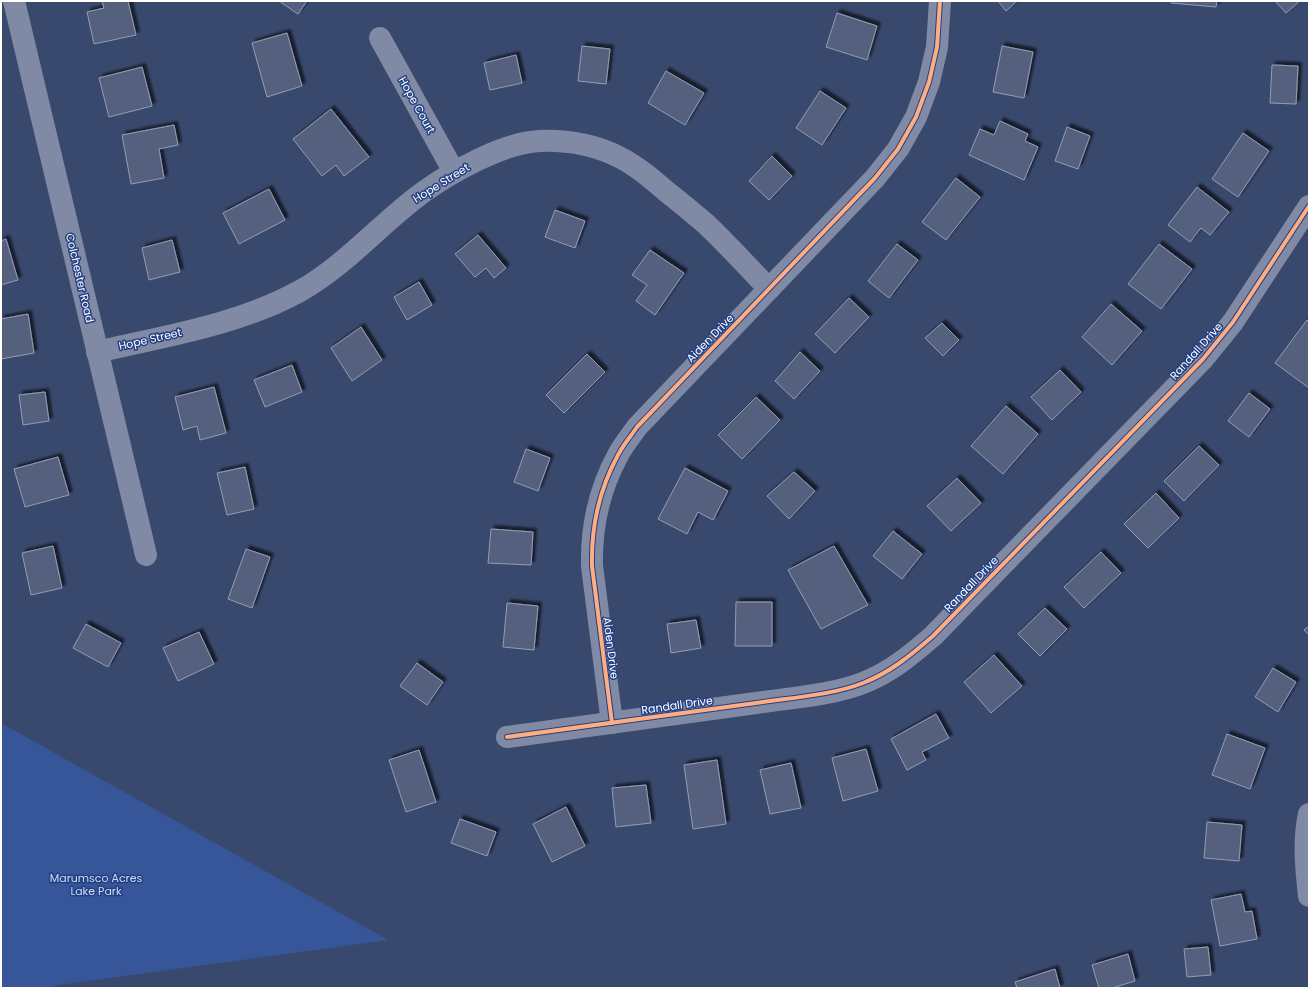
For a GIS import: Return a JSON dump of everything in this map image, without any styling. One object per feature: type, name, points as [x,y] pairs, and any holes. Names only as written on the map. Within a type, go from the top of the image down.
[{"type":"street","name":"Colchester Road","points":[[14,1],[146,555]]},
{"type":"street","name":"Aiden Drive","points":[[612,723],[592,566],[595,514],[606,477],[618,454],[637,427],[875,178],[898,149],[916,117],[929,82],[937,46],[940,1]]},
{"type":"street","name":"Hope Court","points":[[380,38],[454,172]]},
{"type":"street","name":"Hope Street","points":[[97,352],[225,321],[264,308],[295,293],[335,268],[404,207],[423,192],[454,172],[488,155],[519,144],[538,141],[568,142],[592,147],[619,157],[640,169],[705,223],[769,289]]},
{"type":"street","name":"Randall Drive","points":[[507,737],[833,691],[862,684],[906,660],[933,636],[1203,359],[1233,322],[1309,206]]},
{"type":"street","points":[[1309,814],[1306,845],[1306,871],[1309,896]]},
{"type":"green space","name":"Marumsco Acres Lake Park","points":[[1,723],[388,940],[58,985],[48,988],[1,988]]},
{"type":"building","points":[[102,1],[128,1],[136,35],[94,44],[87,12],[104,8]]},
{"type":"building","points":[[279,1],[307,1],[298,14]]},
{"type":"building","points":[[998,1],[1017,1],[1006,11]]},
{"type":"building","points":[[1171,1],[1217,1],[1216,7],[1171,3]]},
{"type":"building","points":[[1275,1],[1300,1],[1286,13]]},
{"type":"building","points":[[837,13],[877,26],[867,60],[826,47]]},
{"type":"building","points":[[287,33],[302,86],[267,97],[252,43]]},
{"type":"building","points":[[582,46],[610,49],[606,84],[578,81]]},
{"type":"building","points":[[1002,46],[1033,52],[1024,98],[993,92]]},
{"type":"building","points":[[516,55],[522,83],[490,90],[484,63]]},
{"type":"building","points":[[1272,65],[1298,66],[1296,104],[1270,103]]},
{"type":"building","points":[[142,67],[152,106],[109,117],[99,78]]},
{"type":"building","points":[[666,71],[704,93],[685,125],[648,103]]},
{"type":"building","points":[[820,91],[846,108],[822,145],[796,128]]},
{"type":"building","points":[[331,109],[369,157],[344,176],[336,165],[322,176],[293,139]]},
{"type":"building","points":[[1000,121],[1028,134],[1025,141],[1038,147],[1024,180],[969,155],[980,129],[994,135]]},
{"type":"building","points":[[174,125],[178,145],[159,149],[164,178],[131,184],[122,135]]},
{"type":"building","points":[[1067,127],[1090,136],[1078,169],[1055,161]]},
{"type":"building","points":[[1243,133],[1269,151],[1238,197],[1212,179]]},
{"type":"building","points":[[772,156],[792,176],[769,200],[749,181]]},
{"type":"building","points":[[956,178],[980,197],[946,240],[922,222]]},
{"type":"building","points":[[1197,187],[1229,212],[1210,235],[1201,228],[1190,242],[1168,225]]},
{"type":"building","points":[[269,189],[285,220],[239,244],[223,213]]},
{"type":"building","points":[[555,210],[585,221],[575,248],[545,237]]},
{"type":"building","points":[[478,235],[506,268],[494,278],[486,268],[475,277],[455,254]]},
{"type":"building","points":[[6,239],[18,280],[1,285],[1,241]]},
{"type":"building","points":[[172,240],[180,272],[149,280],[142,248]]},
{"type":"building","points":[[897,244],[918,260],[889,298],[868,281]]},
{"type":"building","points":[[1159,244],[1192,269],[1161,309],[1128,284]]},
{"type":"building","points":[[650,250],[684,273],[655,315],[636,301],[647,285],[632,275]]},
{"type":"building","points":[[419,282],[432,305],[407,320],[394,297]]},
{"type":"building","points":[[849,298],[869,317],[835,353],[815,334]]},
{"type":"building","points":[[1111,304],[1142,331],[1112,365],[1082,337]]},
{"type":"building","points":[[28,314],[34,353],[1,359],[1,319]]},
{"type":"building","points":[[1307,320],[1309,322],[1309,388],[1275,363]]},
{"type":"building","points":[[942,323],[959,340],[943,356],[925,338]]},
{"type":"building","points":[[361,327],[382,360],[352,381],[331,348]]},
{"type":"building","points":[[800,352],[820,371],[794,399],[775,381]]},
{"type":"building","points":[[587,354],[605,372],[564,413],[546,395]]},
{"type":"building","points":[[292,365],[302,392],[265,407],[254,380]]},
{"type":"building","points":[[1060,370],[1081,392],[1052,420],[1031,397]]},
{"type":"building","points":[[214,387],[226,433],[200,440],[197,426],[183,430],[175,397]]},
{"type":"building","points":[[45,392],[49,421],[23,425],[19,395]]},
{"type":"building","points":[[1249,393],[1270,409],[1249,437],[1228,421]]},
{"type":"building","points":[[756,397],[780,420],[742,459],[718,435]]},
{"type":"building","points":[[1006,406],[1038,434],[1003,474],[971,446]]},
{"type":"building","points":[[1199,446],[1219,465],[1184,501],[1164,481]]},
{"type":"building","points":[[526,449],[550,458],[538,491],[514,482]]},
{"type":"building","points":[[58,457],[69,495],[25,507],[14,469]]},
{"type":"building","points":[[245,467],[254,509],[227,515],[217,473]]},
{"type":"building","points":[[685,468],[728,491],[713,520],[698,512],[687,534],[658,519]]},
{"type":"building","points":[[794,472],[815,491],[789,519],[767,496]]},
{"type":"building","points":[[957,478],[981,503],[951,531],[927,506]]},
{"type":"building","points":[[1156,493],[1179,518],[1148,548],[1124,524]]},
{"type":"building","points":[[491,529],[533,532],[531,565],[488,563]]},
{"type":"building","points":[[893,531],[922,554],[902,579],[873,556]]},
{"type":"building","points":[[53,546],[62,588],[31,595],[22,553]]},
{"type":"building","points":[[834,546],[868,605],[821,629],[788,570]]},
{"type":"building","points":[[246,549],[270,557],[252,608],[228,599]]},
{"type":"building","points":[[1101,552],[1121,573],[1084,608],[1064,587]]},
{"type":"building","points":[[736,602],[772,602],[772,646],[735,646]]},
{"type":"building","points":[[507,603],[538,606],[534,650],[503,647]]},
{"type":"building","points":[[1045,608],[1067,629],[1040,656],[1018,634]]},
{"type":"building","points":[[696,620],[701,648],[671,653],[667,624]]},
{"type":"building","points":[[86,624],[121,643],[108,667],[73,648]]},
{"type":"building","points":[[1309,626],[1309,635],[1304,630]]},
{"type":"building","points":[[199,632],[214,664],[178,681],[163,648]]},
{"type":"building","points":[[994,655],[1022,686],[991,713],[964,682]]},
{"type":"building","points":[[417,663],[443,682],[427,705],[400,686]]},
{"type":"building","points":[[1273,668],[1296,682],[1278,712],[1255,697]]},
{"type":"building","points":[[936,714],[949,738],[922,752],[926,760],[907,770],[891,739]]},
{"type":"building","points":[[1227,734],[1265,748],[1250,789],[1212,775]]},
{"type":"building","points":[[866,749],[878,791],[843,801],[832,758]]},
{"type":"building","points":[[419,750],[436,802],[406,812],[389,760]]},
{"type":"building","points":[[717,760],[726,824],[693,829],[684,765]]},
{"type":"building","points":[[791,763],[801,808],[770,814],[760,770]]},
{"type":"building","points":[[646,785],[651,823],[616,827],[612,788]]},
{"type":"building","points":[[566,807],[585,846],[552,862],[533,824]]},
{"type":"building","points":[[460,819],[496,832],[487,856],[451,843]]},
{"type":"building","points":[[1207,822],[1242,825],[1239,861],[1204,858]]},
{"type":"building","points":[[1241,894],[1245,912],[1252,911],[1257,939],[1220,946],[1211,900]]},
{"type":"building","points":[[1208,947],[1211,975],[1187,977],[1184,949]]},
{"type":"building","points":[[1128,954],[1135,981],[1112,988],[1099,988],[1092,965]]},
{"type":"building","points":[[1055,969],[1060,988],[1017,988],[1015,982]]},
{"type":"cycle path","points":[[612,723],[592,566],[595,523],[601,495],[611,468],[622,448],[637,427],[875,178],[898,149],[916,117],[929,82],[937,47],[940,1]]},
{"type":"cycle path","points":[[507,737],[796,698],[851,687],[883,674],[909,656],[933,636],[1203,359],[1233,322],[1309,206]]}]
